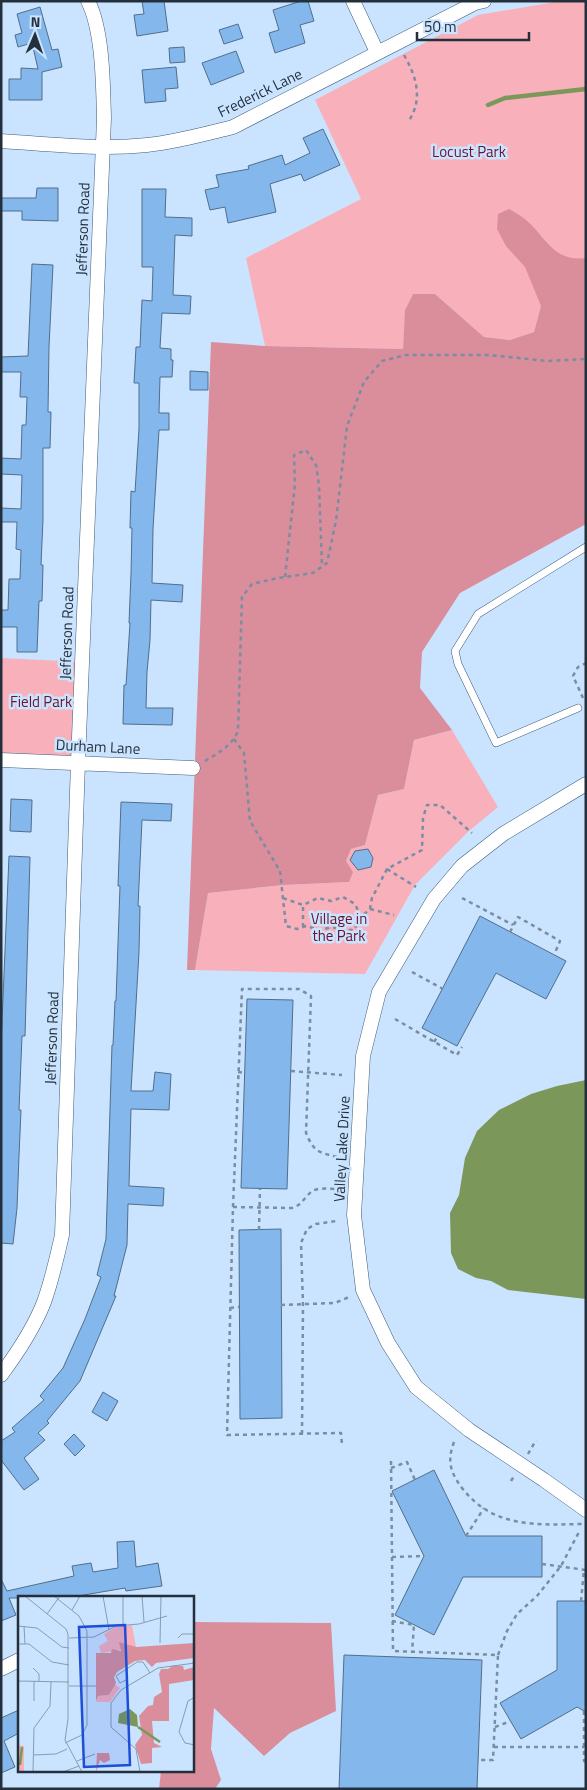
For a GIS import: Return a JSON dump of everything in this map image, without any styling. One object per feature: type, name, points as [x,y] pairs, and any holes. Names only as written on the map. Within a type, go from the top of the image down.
[{"type":"street","name":"Jefferson Road","points":[[1,1375],[15,1356],[40,1311],[52,1277],[62,1235],[78,762],[104,118],[102,65],[93,12],[88,1]]},
{"type":"street","points":[[353,1],[377,52]]},
{"type":"street","name":"Frederick Lane","points":[[1,142],[102,147],[147,145],[190,138],[233,127],[377,52],[475,3],[484,1]]},
{"type":"street","name":"Durham Lane","points":[[1,760],[193,768]]},
{"type":"street","name":"Valley Lake Drive","points":[[586,784],[503,834],[462,866],[434,899],[379,992],[363,1056],[354,1215],[363,1290],[388,1343],[416,1387],[469,1430],[586,1510]]},
{"type":"street","points":[[1,1669],[18,1660]]},
{"type":"lane","points":[[578,708],[496,743],[458,664],[455,651],[478,614],[586,547]]},
{"type":"path","points":[[397,43],[411,67],[416,81],[415,112],[408,122]]},
{"type":"path","points":[[193,768],[224,749],[234,739],[238,731],[242,597],[252,584],[313,573],[327,563],[336,521],[347,426],[364,382],[382,361],[406,355],[489,355],[547,361],[586,359]]},
{"type":"path","points":[[285,577],[295,484],[294,455],[306,450],[316,465],[319,485],[322,567]]},
{"type":"path","points":[[586,663],[578,667],[573,676],[586,702]]},
{"type":"path","points":[[234,739],[244,752],[250,821],[280,871],[286,926],[297,929],[306,926],[320,930],[332,927],[342,930],[354,930],[360,917],[370,909],[372,898],[387,869],[422,850],[423,818],[427,806],[440,806],[472,833]]},
{"type":"path","points":[[387,869],[416,887]]},
{"type":"path","points":[[283,898],[304,905],[318,898],[331,902],[343,897],[355,904],[360,917]]},
{"type":"path","points":[[462,898],[514,925]]},
{"type":"path","points":[[303,927],[304,905]]},
{"type":"path","points":[[370,909],[394,915]]},
{"type":"path","points":[[510,932],[518,917],[560,941],[554,955]]},
{"type":"path","points":[[412,972],[443,989]]},
{"type":"path","points":[[337,1157],[318,1153],[312,1147],[306,1133],[311,996],[299,989],[242,989],[233,1207],[227,1435],[341,1433],[342,1446]]},
{"type":"path","points":[[395,1019],[457,1055],[462,1047]]},
{"type":"path","points":[[434,1042],[438,1036]]},
{"type":"path","points":[[291,1071],[342,1075]]},
{"type":"path","points":[[238,1072],[245,1073]]},
{"type":"path","points":[[259,1230],[260,1189]]},
{"type":"path","points":[[233,1207],[292,1208],[304,1201],[312,1191],[336,1189]]},
{"type":"path","points":[[302,1434],[303,1306],[301,1243],[308,1229],[316,1224],[336,1220]]},
{"type":"path","points":[[281,1305],[303,1306],[309,1303],[335,1303],[349,1297]]},
{"type":"path","points":[[230,1308],[239,1307]]},
{"type":"path","points":[[454,1442],[450,1462],[453,1476],[472,1500],[497,1517],[535,1525],[586,1524]]},
{"type":"path","points":[[391,1461],[393,1652],[498,1655]]},
{"type":"path","points":[[391,1468],[407,1462],[415,1480]]},
{"type":"path","points":[[466,1536],[484,1508]]},
{"type":"path","points":[[478,1760],[493,1760],[498,1655],[507,1631],[518,1614],[537,1596],[561,1566],[579,1532]]},
{"type":"path","points":[[392,1557],[424,1556]]},
{"type":"path","points":[[542,1564],[585,1570],[581,1601]]},
{"type":"path","points":[[392,1621],[414,1625],[412,1652]]},
{"type":"path","points":[[584,1711],[584,1761],[586,1761]]},
{"type":"path","points":[[495,1727],[511,1721]]},
{"type":"path","points":[[494,1747],[584,1747]]},
{"type":"green space","name":"Locust Park","points":[[561,1],[586,2],[586,283],[541,306],[534,332],[510,340],[484,337],[435,294],[413,294],[406,308],[403,349],[265,346],[246,258],[361,199],[315,100],[478,15]]},
{"type":"green space","name":"Field Park","points":[[1,658],[83,662],[78,762],[1,760]]},
{"type":"green space","name":"Village in the Park","points":[[452,730],[498,807],[469,831],[415,885],[365,974],[195,970],[208,893],[283,885],[349,882],[346,861],[351,849],[365,845],[378,795],[404,789],[414,740]]},
{"type":"shaded area","points":[[509,209],[526,220],[558,252],[575,258],[586,258],[586,524],[460,593],[422,652],[420,688],[452,730],[414,740],[404,789],[378,795],[365,845],[351,849],[346,861],[353,872],[349,882],[283,885],[208,893],[195,970],[187,970],[211,342],[265,346],[403,349],[405,310],[413,294],[435,294],[484,337],[510,340],[534,332],[541,306],[525,267],[506,246],[497,229],[498,214]]},
{"type":"shaded area","points":[[586,1080],[586,1299],[508,1290],[491,1281],[476,1278],[458,1269],[451,1253],[450,1213],[459,1195],[465,1158],[477,1131],[499,1110],[531,1094]]},
{"type":"shaded area","points":[[194,1622],[331,1623],[336,1711],[290,1733],[264,1756],[214,1708],[211,1749],[221,1780],[215,1789],[159,1789],[161,1772],[194,1772]]},
{"type":"building","points":[[142,1],[164,1],[168,31],[137,36],[134,15],[144,14]]},
{"type":"building","points":[[301,1],[308,1],[314,21],[300,25],[305,43],[275,53],[269,33],[279,30],[273,10]]},
{"type":"building","points":[[40,7],[52,50],[58,49],[62,67],[42,72],[42,100],[9,100],[9,79],[21,79],[21,68],[38,69],[32,43],[18,47],[15,35],[22,33],[17,14]]},
{"type":"building","points":[[238,24],[243,38],[224,44],[219,30]]},
{"type":"building","points":[[184,47],[185,62],[170,63],[169,48]]},
{"type":"building","points":[[236,51],[244,72],[211,85],[202,63]]},
{"type":"building","points":[[176,67],[178,88],[165,89],[166,101],[145,103],[142,70]]},
{"type":"building","points":[[323,129],[340,165],[304,181],[301,174],[270,184],[276,212],[228,223],[225,207],[210,210],[205,190],[219,187],[216,175],[249,169],[248,166],[282,155],[285,165],[310,153],[303,138]]},
{"type":"building","points":[[37,188],[58,188],[58,221],[22,220],[22,211],[1,211],[1,198],[36,198]]},
{"type":"building","points":[[142,189],[166,189],[165,217],[192,218],[192,236],[175,235],[173,295],[191,296],[190,314],[162,313],[160,348],[171,349],[171,360],[173,360],[172,377],[160,377],[159,413],[169,413],[169,430],[159,430],[153,529],[152,583],[183,585],[182,602],[151,600],[147,672],[146,708],[173,708],[172,725],[123,724],[124,685],[126,685],[130,623],[131,491],[135,492],[139,429],[139,383],[134,383],[136,347],[140,347],[142,300],[152,301],[153,267],[142,267]]},
{"type":"building","points":[[32,264],[53,265],[49,347],[48,412],[51,412],[50,448],[43,448],[42,601],[39,601],[37,652],[17,652],[17,627],[1,627],[1,610],[8,610],[9,579],[20,579],[21,550],[16,549],[17,522],[1,522],[1,508],[21,509],[22,475],[1,474],[1,458],[21,459],[22,425],[26,425],[27,397],[20,397],[21,372],[1,372],[1,357],[28,356]]},
{"type":"building","points":[[190,371],[208,372],[208,390],[190,390]]},
{"type":"building","points":[[11,799],[32,800],[31,832],[10,831]]},
{"type":"building","points":[[121,802],[172,804],[171,821],[142,820],[138,906],[140,906],[139,952],[131,1091],[153,1091],[155,1072],[171,1074],[169,1110],[131,1109],[129,1186],[164,1188],[163,1206],[128,1204],[127,1245],[114,1296],[116,1296],[80,1381],[47,1421],[49,1423],[38,1433],[45,1440],[24,1458],[39,1479],[24,1490],[1,1460],[1,1441],[15,1432],[12,1428],[44,1400],[40,1396],[63,1368],[101,1277],[97,1275],[106,1239],[112,1045],[116,1001],[120,886],[118,886]]},
{"type":"building","points":[[368,849],[373,858],[371,867],[358,870],[350,860],[355,851]]},
{"type":"building","points":[[9,856],[30,857],[25,1036],[22,1036],[17,1208],[13,1244],[1,1243],[1,1046]]},
{"type":"building","points":[[480,916],[566,961],[546,999],[496,973],[457,1046],[422,1028]]},
{"type":"building","points":[[247,999],[293,1000],[287,1189],[241,1188]]},
{"type":"building","points":[[281,1229],[282,1418],[240,1419],[239,1230]]},
{"type":"building","points":[[103,1392],[118,1401],[107,1421],[92,1412]]},
{"type":"building","points":[[74,1434],[85,1446],[75,1456],[64,1444]]},
{"type":"building","points":[[434,1470],[466,1536],[542,1536],[542,1577],[463,1577],[434,1635],[395,1615],[424,1556],[392,1491]]},
{"type":"building","points":[[134,1541],[136,1567],[158,1563],[162,1586],[126,1591],[125,1588],[78,1596],[18,1596],[18,1598],[9,1598],[16,1615],[1,1621],[1,1579],[7,1591],[74,1576],[72,1566],[91,1563],[93,1572],[118,1568],[117,1542]]},
{"type":"building","points":[[557,1601],[586,1601],[586,1712],[577,1707],[521,1739],[500,1703],[557,1670]]},
{"type":"building","points":[[344,1655],[482,1660],[477,1789],[339,1789]]},
{"type":"building","points":[[18,1710],[18,1734],[4,1741],[15,1767],[1,1773],[1,1718]]},
{"type":"waterway","points":[[488,105],[505,98],[586,89]]}]
